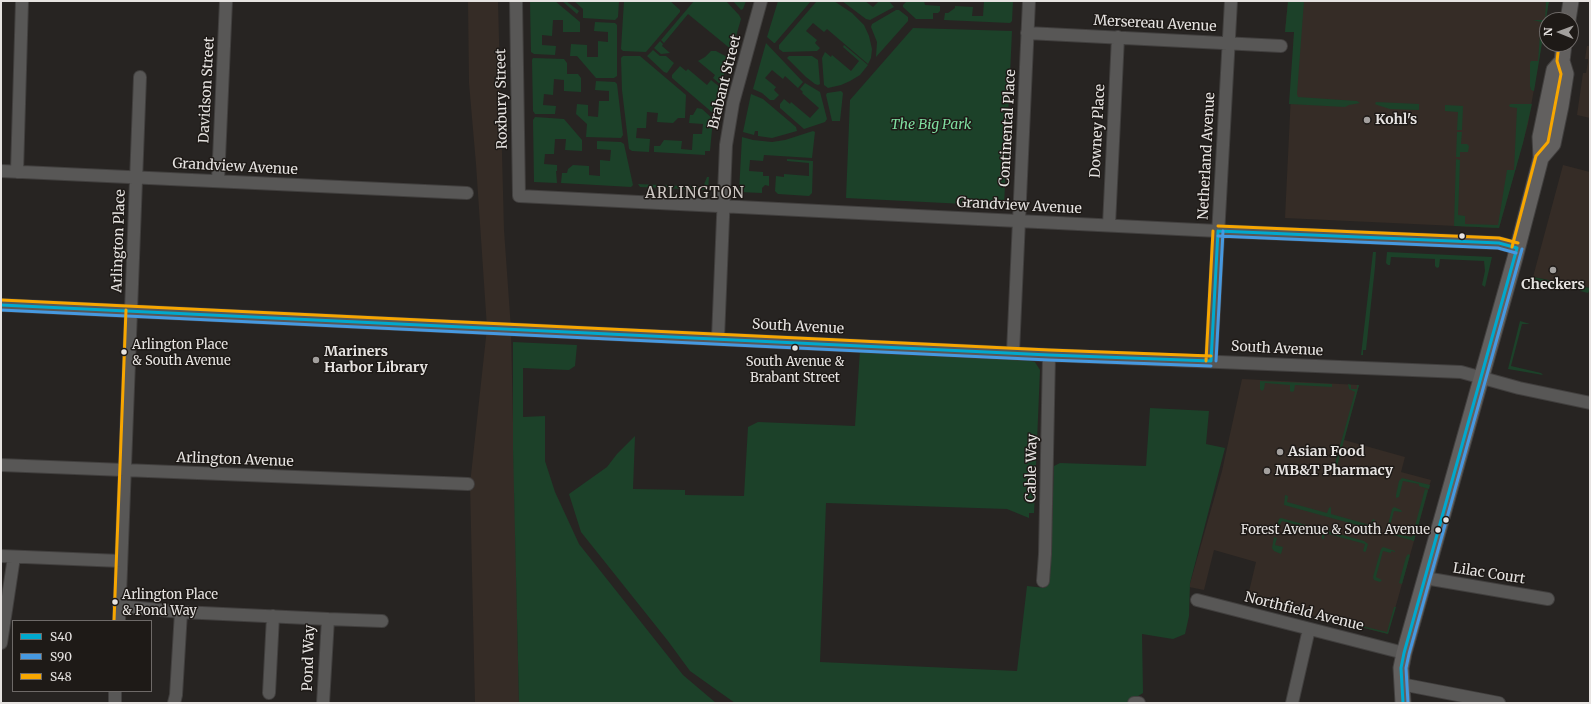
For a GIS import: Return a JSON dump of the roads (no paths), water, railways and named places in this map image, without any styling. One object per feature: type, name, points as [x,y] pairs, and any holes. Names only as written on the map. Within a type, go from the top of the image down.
[{"type":"main road","points":[[1569,12],[1571,1]]},
{"type":"main road","points":[[1402,703],[1401,668],[1404,653],[1541,158],[1540,137],[1554,70],[1562,61],[1563,52]]},
{"type":"street","points":[[17,172],[22,1]]},
{"type":"street","name":"Davidson Street","points":[[218,181],[226,1]]},
{"type":"street","name":"Roxbury Street","points":[[516,1],[519,196]]},
{"type":"street","name":"Brabant Street","points":[[718,338],[726,145],[732,103],[761,1]]},
{"type":"street","name":"Continental Place","points":[[1014,352],[1029,1]]},
{"type":"street","name":"Netherland Avenue","points":[[1212,361],[1231,1]]},
{"type":"street","name":"Mersereau Avenue","points":[[1028,33],[1281,46]]},
{"type":"street","name":"Downey Place","points":[[1109,225],[1118,37]]},
{"type":"street","name":"Arlington Place","points":[[119,620],[140,78]]},
{"type":"street","name":"Grandview Avenue","points":[[1,171],[467,193]]},
{"type":"street","name":"Grandview Avenue","points":[[519,196],[1218,231],[1499,243],[1517,248]]},
{"type":"street","name":"South Avenue","points":[[1,304],[1461,372],[1519,388],[1590,403]]},
{"type":"street","name":"Cable Way","points":[[1043,581],[1045,554],[1049,354]]},
{"type":"street","name":"Arlington Avenue","points":[[1,465],[468,484]]},
{"type":"street","points":[[1,556],[121,561]]},
{"type":"street","points":[[1,643],[14,557]]},
{"type":"street","name":"Lilac Court","points":[[1425,578],[1548,599]]},
{"type":"street","name":"Northfield Avenue","points":[[1197,600],[1404,653]]},
{"type":"street","name":"Pond Way","points":[[119,606],[181,612],[328,619],[323,703]]},
{"type":"street","points":[[174,703],[176,695],[181,612]]},
{"type":"street","points":[[269,693],[273,616]]},
{"type":"street","points":[[328,619],[382,620]]},
{"type":"street","points":[[1292,703],[1309,629]]},
{"type":"street","points":[[1401,684],[1499,703]]},
{"type":"street","points":[[115,692],[115,703]]},
{"type":"street","points":[[1134,703],[1139,703]]},
{"type":"place","name":"Kohl's","points":[[1367,120]]},
{"type":"place","name":"Checkers","points":[[1553,270]]},
{"type":"place","name":"South Avenue & Brabant Street","points":[[795,348]]},
{"type":"place","name":"Arlington Place & South Avenue","points":[[124,352]]},
{"type":"place","name":"Mariners Harbor Library","points":[[316,360]]},
{"type":"place","name":"Asian Food","points":[[1280,452]]},
{"type":"place","name":"MB&T Pharmacy","points":[[1267,471]]},
{"type":"place","name":"Forest Avenue & South Avenue","points":[[1438,530]]},
{"type":"place","name":"Arlington Place & Pond Way","points":[[115,602]]},
{"type":"district","name":"ARLINGTON","points":[[695,194]]},
{"type":"park label","name":"The Big Park","points":[[931,125]]}]
